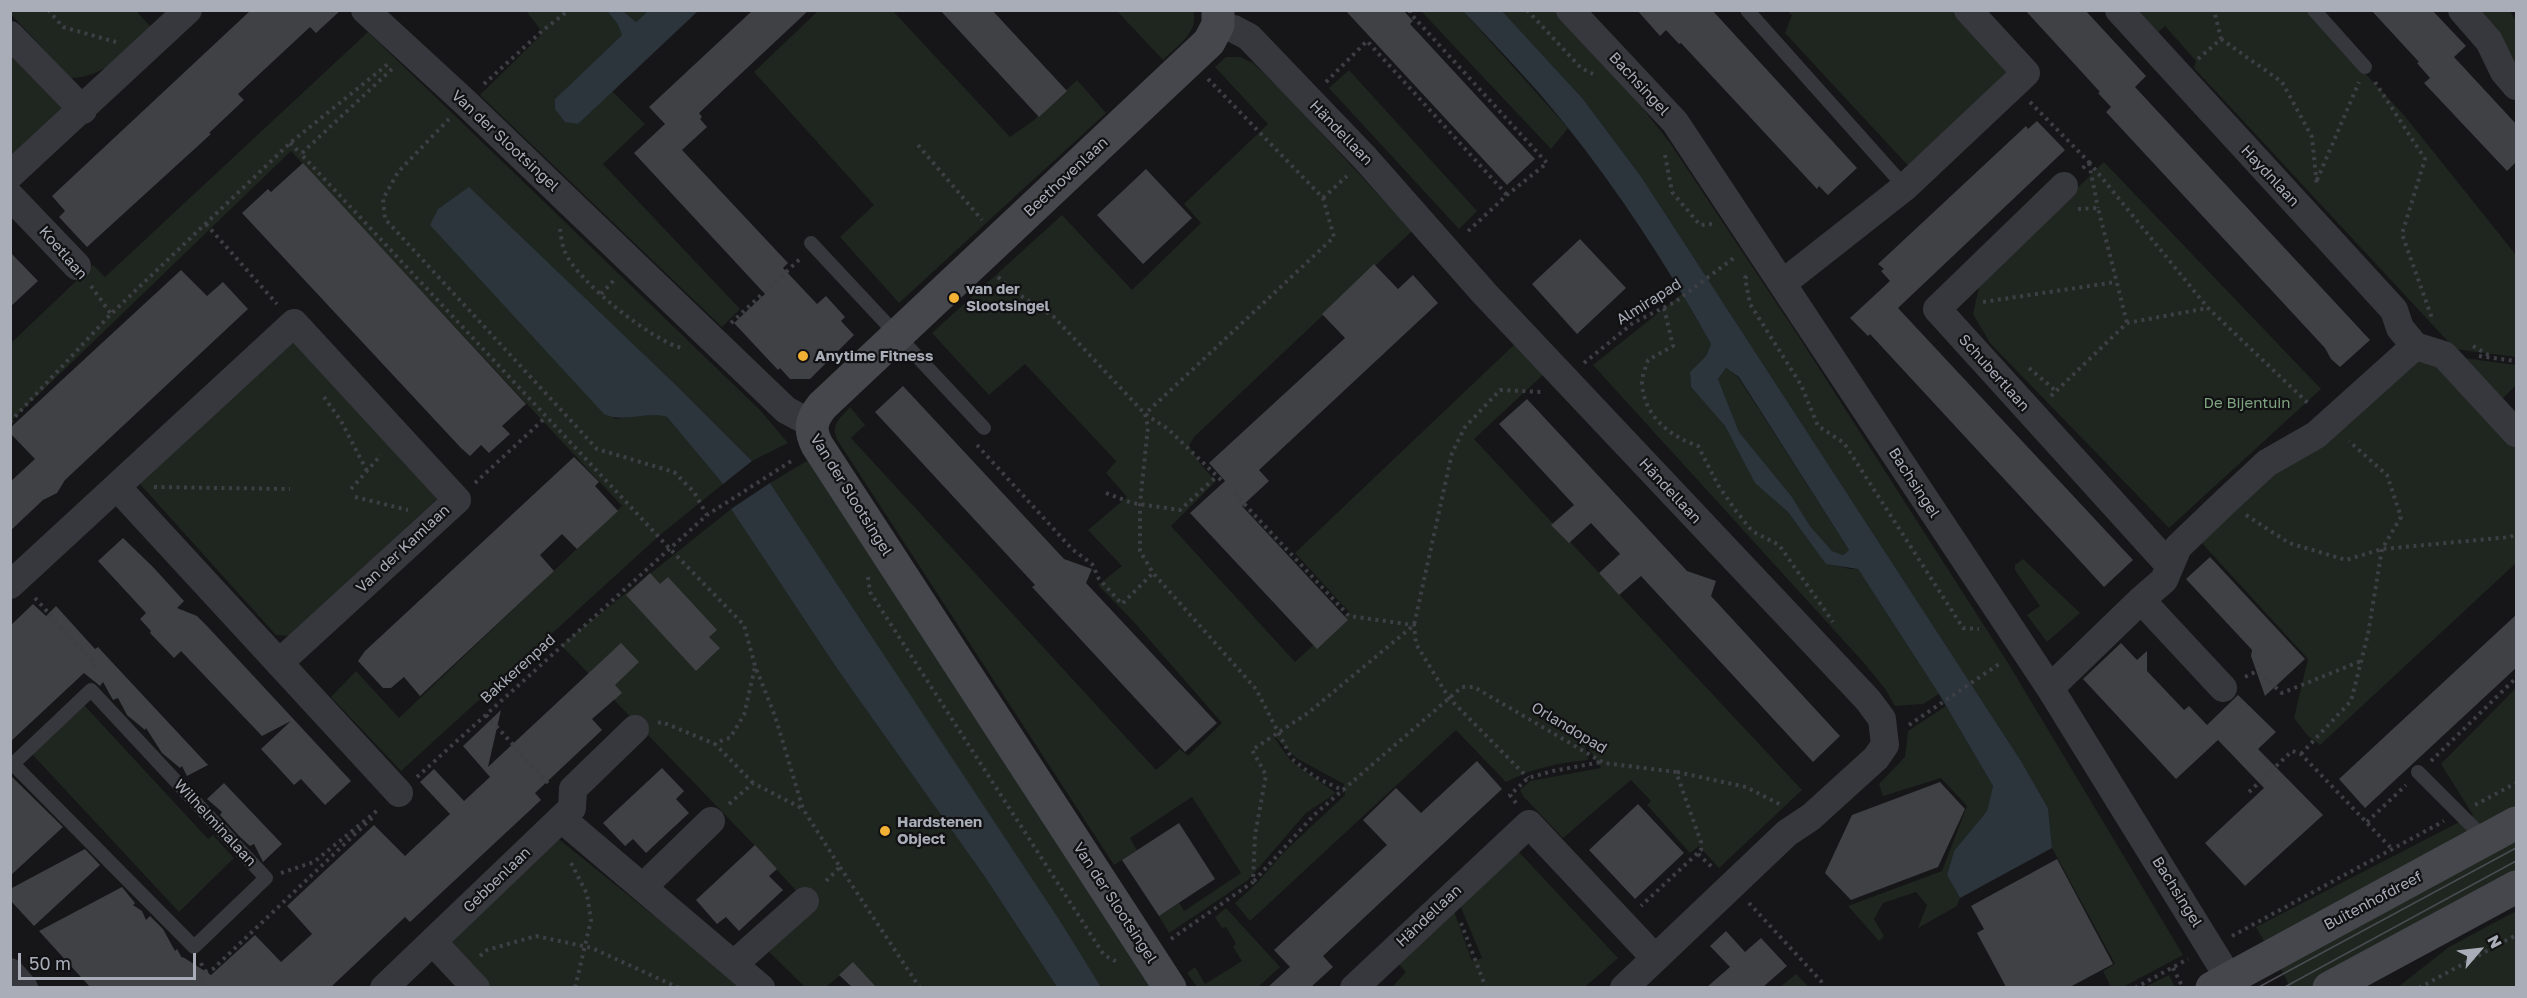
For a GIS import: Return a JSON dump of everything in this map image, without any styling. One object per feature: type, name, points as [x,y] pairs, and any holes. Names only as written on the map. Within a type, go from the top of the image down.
[{"type":"street","points":[[10,175],[83,110],[188,10]]},
{"type":"street","name":"Van der Slootsingel","points":[[365,10],[407,52],[465,102],[559,192],[701,345],[786,410],[812,421],[812,434],[817,445],[1135,959],[1170,987]]},
{"type":"street","name":"Bachsingel","points":[[1570,10],[1675,122],[1741,220],[2050,688],[2211,947],[2225,984]]},
{"type":"street","points":[[1783,283],[1905,187],[2026,73],[1968,10]]},
{"type":"street","name":"Haydnlaan","points":[[2119,10],[2394,310],[2400,328],[2415,346]]},
{"type":"street","points":[[2462,10],[2489,41],[2504,72],[2517,86]]},
{"type":"street","name":"Beethovenlaan","points":[[812,421],[822,406],[897,334],[1191,60],[1209,42],[1218,17]]},
{"type":"street","name":"Händellaan","points":[[1218,17],[1249,38],[1365,158],[1565,379],[1868,700],[1882,719],[1885,737],[1882,751],[1802,823],[1787,833],[1624,987]]},
{"type":"street","points":[[10,35],[83,110]]},
{"type":"street","name":"Schubertlaan","points":[[2064,186],[1937,309],[2170,566]]},
{"type":"street","name":"Koetlaan","points":[[10,196],[77,266]]},
{"type":"street","points":[[14,582],[294,322]]},
{"type":"street","name":"Van der Kamlaan","points":[[279,663],[447,509],[398,436],[294,322]]},
{"type":"street","points":[[2050,688],[2140,600],[2164,580],[2178,547],[2225,502],[2267,463],[2316,435],[2415,346],[2444,355],[2517,433]]},
{"type":"street","points":[[117,487],[398,794]]},
{"type":"street","points":[[2140,600],[2223,687]]},
{"type":"street","name":"Gebbenlaan","points":[[384,987],[562,818],[573,789],[635,729]]},
{"type":"street","points":[[562,818],[761,987]]},
{"type":"street","points":[[644,886],[711,821]]},
{"type":"street","name":"Buitenhofdreef","points":[[2225,984],[2517,823]]},
{"type":"street","points":[[1529,824],[1655,958]]},
{"type":"street","name":"Händellaan","points":[[1354,987],[1529,824]]},
{"type":"street","points":[[2329,987],[2517,887]]},
{"type":"street","points":[[734,963],[805,901]]},
{"type":"street","points":[[433,942],[469,980]]},
{"type":"street","points":[[10,972],[24,987]]},
{"type":"lane","points":[[1747,10],[1905,187]]},
{"type":"lane","points":[[2314,10],[2365,67]]},
{"type":"lane","points":[[813,244],[984,428]]},
{"type":"lane","points":[[91,690],[12,765],[194,947]]},
{"type":"lane","name":"Wilhelminalaan","points":[[91,690],[266,878],[194,947]]},
{"type":"lane","points":[[2418,772],[2486,840]]},
{"type":"path","points":[[48,10],[63,27],[73,32],[125,45],[148,47]]},
{"type":"path","points":[[569,10],[542,31],[465,102],[398,172],[383,199],[385,219],[597,449],[674,472],[694,492],[707,515]]},
{"type":"path","points":[[1410,10],[1410,13],[1547,163],[1507,195],[1447,250]]},
{"type":"path","points":[[1527,10],[1581,68],[1600,78]]},
{"type":"path","points":[[2214,10],[2221,39],[2282,82],[2312,137],[2318,192]]},
{"type":"path","points":[[2178,76],[2221,39]]},
{"type":"path","points":[[1308,99],[1367,41],[1507,195]]},
{"type":"path","points":[[10,422],[111,314],[290,143],[407,52]]},
{"type":"path","points":[[301,154],[407,52]]},
{"type":"path","points":[[1145,414],[1334,237],[1323,198],[1191,60]]},
{"type":"path","points":[[2291,199],[2317,182],[2365,67]]},
{"type":"path","points":[[2365,67],[2425,159],[2402,234],[2433,321]]},
{"type":"path","points":[[2013,84],[2089,162],[2127,324]]},
{"type":"path","points":[[290,143],[744,625],[755,666],[775,716],[803,809],[920,987]]},
{"type":"path","points":[[918,145],[988,248],[1012,290],[1054,317],[1145,414],[1168,429],[1223,482]]},
{"type":"path","points":[[1664,154],[1672,192],[1700,225],[1741,220]]},
{"type":"path","points":[[1323,198],[1365,158]]},
{"type":"path","points":[[2064,186],[2089,162]]},
{"type":"path","points":[[559,192],[558,219],[565,252],[579,272],[653,336],[674,346],[701,345],[813,244]]},
{"type":"path","points":[[2039,211],[2098,208]]},
{"type":"path","points":[[206,224],[294,322]]},
{"type":"path","points":[[1762,252],[1745,278],[1750,304],[1801,385],[1818,426],[1844,443],[1963,628],[2011,631]]},
{"type":"path","name":"Koetlaan","points":[[77,266],[111,314]]},
{"type":"path","name":"Almirapad","points":[[1414,625],[1452,453],[1465,427],[1500,390],[1540,392],[1565,379],[1633,323],[1675,302],[1720,269]]},
{"type":"path","points":[[1982,302],[2116,282]]},
{"type":"path","points":[[1664,308],[1673,346],[1648,360],[1642,381],[1647,402],[1659,424],[1678,439],[1698,446],[1718,484],[1736,511],[1752,531],[1779,545],[1836,625]]},
{"type":"path","points":[[2028,410],[2048,400],[2127,324],[2208,308]]},
{"type":"path","points":[[322,394],[341,422],[367,471]]},
{"type":"path","points":[[1145,414],[1148,427],[1140,503],[1140,551],[1153,573],[1256,689],[1292,759],[1315,777],[1344,791]]},
{"type":"path","points":[[355,497],[447,509],[546,417]]},
{"type":"path","points":[[351,489],[398,436]]},
{"type":"path","points":[[969,436],[1072,549],[1092,564],[1099,579],[1122,604],[1153,573]]},
{"type":"path","name":"Bakkerenpad","points":[[266,878],[314,862],[398,794],[707,515],[780,468]]},
{"type":"path","points":[[1106,493],[1132,503],[1180,510],[1217,476]]},
{"type":"path","points":[[117,487],[290,489]]},
{"type":"path","points":[[1233,493],[1349,616],[1414,625]]},
{"type":"path","points":[[2225,502],[2289,543],[2346,560],[2382,549],[2510,537],[2517,534]]},
{"type":"path","points":[[868,574],[870,592],[1104,955],[1135,959]]},
{"type":"path","points":[[14,582],[95,664],[91,690]]},
{"type":"path","points":[[1414,625],[1416,644],[1449,698],[1528,778]]},
{"type":"path","points":[[1253,882],[1255,835],[1266,775],[1252,750],[1308,713],[1414,625]]},
{"type":"path","points":[[2223,687],[2257,671],[2282,693],[2361,662]]},
{"type":"path","points":[[715,744],[725,738],[730,738],[744,715],[755,666]]},
{"type":"path","points":[[1930,711],[1991,671]]},
{"type":"path","points":[[2367,822],[2517,678]]},
{"type":"path","name":"Orlandopad","points":[[1135,959],[1205,917],[1253,882],[1314,815],[1462,687],[1474,687],[1602,762],[1676,772],[1746,787],[1789,809],[1802,823]]},
{"type":"path","points":[[486,715],[562,818],[587,894],[591,920],[575,987]]},
{"type":"path","points":[[1905,715],[1911,724]]},
{"type":"path","points":[[635,729],[662,722],[715,744],[753,783],[803,809]]},
{"type":"path","points":[[2249,792],[2292,752],[2301,754],[2392,849]]},
{"type":"path","points":[[1529,824],[1510,795],[1528,778],[1602,762]]},
{"type":"path","points":[[1622,923],[1701,850],[1701,842],[1676,772]]},
{"type":"path","points":[[711,821],[753,783]]},
{"type":"path","points":[[2135,987],[2517,783]]},
{"type":"path","points":[[205,987],[199,982],[206,972],[213,969],[398,794]]},
{"type":"path","points":[[1698,854],[1733,886],[1821,981],[1823,987]]},
{"type":"path","points":[[805,901],[840,867]]},
{"type":"path","points":[[1447,899],[1455,908],[1486,987]]},
{"type":"path","points":[[2419,987],[2517,935]]},
{"type":"path","points":[[469,980],[488,950],[536,936],[585,947],[679,987]]},
{"type":"path","points":[[194,947],[206,972]]},
{"type":"path","points":[[2173,968],[2183,987]]},
{"type":"green space","points":[[10,11],[136,11],[151,27],[105,68],[83,77],[70,78]]},
{"type":"green space","points":[[526,11],[607,11],[617,23],[622,35],[555,99],[578,124],[612,91],[645,124],[603,164],[740,309],[722,327],[480,95],[543,33]]},
{"type":"green space","points":[[623,11],[648,11],[636,22]]},
{"type":"green space","points":[[818,11],[893,11],[1010,137],[1034,120],[1077,80],[1106,113],[899,303],[840,237],[874,205],[754,72]]},
{"type":"green space","points":[[1117,11],[1193,11],[1193,26],[1186,38],[1163,60]]},
{"type":"green space","points":[[1421,11],[1463,11],[1568,128],[1551,149]]},
{"type":"green space","points":[[1502,11],[1556,11],[1630,92],[1670,143],[1799,337],[2008,663],[2183,955],[2123,987],[2111,987],[2103,971],[2115,964],[2052,848],[2048,808],[2021,761],[1642,178],[1583,99]]},
{"type":"green space","points":[[1787,11],[1958,11],[2016,72],[1913,171],[1785,33],[1792,15]]},
{"type":"green space","points":[[2135,11],[2307,11],[2404,115],[2516,255],[2516,357],[2455,349],[2194,68],[2196,61],[2165,26],[2155,35]]},
{"type":"green space","points":[[2472,11],[2510,11],[2516,21],[2516,78]]},
{"type":"green space","points":[[368,32],[759,409],[788,443],[752,461],[678,387],[469,188],[438,209],[615,419],[656,414],[667,417],[723,484],[660,535],[401,771],[331,697],[356,671],[399,718],[622,506],[291,151],[11,421],[11,343],[93,265],[105,277]]},
{"type":"green space","points":[[10,46],[75,109],[10,156]]},
{"type":"green space","points":[[1226,57],[1240,57],[1253,63],[1283,92],[1412,231],[1194,437],[1189,446],[1201,465],[1216,481],[1171,526],[1295,662],[1349,612],[1295,553],[1516,343],[1545,373],[1474,439],[1802,790],[1719,868],[1699,846],[1690,853],[1647,805],[1651,801],[1631,780],[1563,838],[1520,790],[1530,781],[1601,768],[1585,743],[1588,760],[1546,767],[1506,782],[1456,730],[1250,921],[1235,903],[1256,884],[1283,853],[1345,795],[1344,784],[1296,758],[1271,733],[1291,761],[1336,793],[1306,813],[1248,880],[1169,933],[1159,916],[1179,903],[1184,911],[1241,873],[1192,797],[1130,838],[1137,850],[1114,865],[838,441],[835,426],[850,407],[865,425],[851,438],[1156,770],[1180,749],[1188,756],[1222,723],[1133,621],[1098,585],[1122,566],[1088,530],[1127,497],[1106,473],[1116,461],[1025,364],[989,395],[932,333],[1062,215],[1132,290],[1201,223],[1184,204],[1268,124],[1215,67]]},
{"type":"green space","points":[[1349,70],[1477,211],[1459,229],[1329,88]]},
{"type":"green space","name":"De Bijentuin","points":[[2104,162],[2321,389],[2169,528],[1990,343],[1973,314],[1980,283]]},
{"type":"green space","points":[[1682,294],[1711,344],[1706,356],[1690,372],[1691,387],[1725,426],[1755,482],[1788,512],[1826,563],[1858,569],[1939,694],[1923,704],[1895,706],[1886,690],[1864,663],[1593,365]]},
{"type":"green space","points":[[295,336],[440,496],[289,636],[276,635],[140,484]]},
{"type":"green space","points":[[2431,355],[2516,447],[2516,563],[2320,745],[2308,736],[2294,718],[2308,659],[2199,540],[2310,443],[2420,358]]},
{"type":"green space","points":[[2463,358],[2516,365],[2516,385],[2502,399]]},
{"type":"green space","points":[[1726,368],[1738,377],[1849,550],[1843,555],[1832,551],[1810,526],[1792,497],[1739,432],[1718,379]]},
{"type":"green space","points":[[810,459],[1157,987],[1101,987],[770,483]]},
{"type":"green space","points":[[731,509],[838,670],[985,877],[1057,987],[871,987],[851,966],[826,987],[805,987],[765,948],[809,905],[760,851],[561,645]]},
{"type":"green space","points":[[2023,559],[2080,613],[2047,642],[2027,615],[2040,606],[2015,570],[2015,565]]},
{"type":"green space","points":[[2516,688],[2516,807],[2265,943],[2256,927],[2473,815],[2441,764]]},
{"type":"green space","points":[[84,705],[208,839],[213,835],[234,858],[179,912],[32,754]]},
{"type":"green space","points":[[1946,706],[1993,786],[1987,811],[1954,851],[1947,875],[1960,898],[1957,906],[1918,928],[1927,905],[1916,892],[1883,903],[1874,919],[1884,936],[1879,941],[1848,906],[1942,871],[1967,806],[1941,778],[1883,796],[1879,784],[1905,757],[1908,731]]},
{"type":"green space","points":[[2516,830],[2516,878],[2314,987],[2290,987],[2279,965]]},
{"type":"green space","points":[[555,836],[742,987],[488,987],[445,940]]},
{"type":"green space","points":[[1517,850],[1618,958],[1585,987],[1391,988],[1406,972],[1398,963],[1454,911],[1472,961],[1482,958],[1460,905]]},
{"type":"green space","points":[[1226,908],[1280,967],[1258,987],[1197,987],[1187,973],[1195,967],[1205,984],[1242,961],[1233,947],[1236,944],[1226,927],[1222,928],[1215,917]]},
{"type":"green space","points":[[2516,911],[2516,987],[2398,987],[2449,947]]},
{"type":"green space","points":[[1796,974],[1809,987],[1780,987]]},
{"type":"green space","points":[[2169,975],[2175,987],[2145,987]]},
{"type":"shaded area","points":[[607,11],[623,11],[636,22],[648,11],[698,11],[578,124],[565,122],[555,109],[555,99],[622,35],[617,23]]},
{"type":"shaded area","points":[[1463,11],[1502,11],[1583,99],[1642,178],[2021,761],[2048,808],[2052,848],[1960,898],[1947,875],[1954,851],[1987,811],[1993,786],[1939,694],[1858,569],[1826,564],[1788,512],[1755,483],[1725,426],[1691,387],[1690,372],[1706,356],[1711,344],[1678,287],[1642,230],[1564,123]],"holes":[[[1726,368],[1739,377],[1849,550],[1843,555],[1832,551],[1810,526],[1792,497],[1739,432],[1718,379]]]},
{"type":"shaded area","points":[[469,187],[752,461],[723,484],[667,417],[651,415],[620,418],[604,414],[430,225],[438,209]]},
{"type":"shaded area","points":[[770,483],[1058,918],[1101,987],[1057,987],[985,877],[838,670],[731,509]]},
{"type":"building","points":[[251,10],[341,10],[316,33],[310,27],[238,94],[244,100],[209,133],[211,134],[87,247],[59,217],[65,211],[52,196]]},
{"type":"building","points":[[753,10],[809,10],[699,113],[702,117],[700,119],[707,127],[682,150],[788,263],[783,268],[817,304],[826,296],[845,317],[841,321],[854,335],[810,379],[790,379],[780,368],[778,370],[734,323],[765,294],[634,153],[665,124],[649,107]]},
{"type":"building","points":[[940,10],[992,10],[1067,91],[1039,117]]},
{"type":"building","points":[[1345,10],[1403,10],[1413,21],[1410,24],[1535,159],[1507,185]]},
{"type":"building","points":[[1637,10],[1712,10],[1857,168],[1828,195],[1819,186],[1817,189],[1681,43],[1679,44],[1666,30],[1660,36]]},
{"type":"building","points":[[2025,10],[2085,10],[2146,76],[2135,87],[2370,340],[2340,367],[2331,359],[2325,348],[2106,112],[2111,107],[2098,93],[2100,92]]},
{"type":"building","points":[[2371,10],[2432,10],[2466,46],[2454,57],[2517,125],[2517,161],[2507,171],[2424,83],[2430,78],[2417,63],[2419,62]]},
{"type":"building","points":[[2037,121],[2065,150],[1898,308],[2133,560],[2104,587],[1870,334],[1868,336],[1850,318],[1890,281],[1881,271],[1884,269],[1878,264],[2026,126],[2028,129]]},
{"type":"building","points":[[303,163],[526,404],[502,426],[510,434],[489,453],[481,445],[470,456],[461,448],[242,213],[268,189],[271,192]]},
{"type":"building","points":[[1146,169],[1192,218],[1143,264],[1097,215]]},
{"type":"building","points":[[1580,239],[1626,288],[1577,334],[1532,284]]},
{"type":"building","points":[[10,252],[38,281],[10,307]]},
{"type":"building","points":[[1374,264],[1398,289],[1413,275],[1438,303],[1259,470],[1269,481],[1242,506],[1348,620],[1317,649],[1190,513],[1225,481],[1209,463],[1345,338],[1322,314]]},
{"type":"building","points":[[181,270],[207,296],[223,282],[248,309],[65,480],[57,493],[43,500],[10,531],[10,482],[35,459],[10,433],[10,428]]},
{"type":"building","points":[[903,386],[1064,559],[1092,569],[1086,583],[1217,723],[1185,752],[1032,587],[1035,585],[875,412]]},
{"type":"building","points":[[1527,399],[1687,571],[1716,581],[1711,596],[1840,736],[1813,762],[1641,576],[1619,595],[1599,573],[1620,554],[1591,523],[1569,543],[1551,525],[1574,505],[1499,424]]},
{"type":"building","points":[[574,457],[599,482],[595,486],[618,511],[577,549],[562,534],[540,555],[554,571],[420,696],[404,677],[391,688],[383,688],[358,661],[365,651]]},
{"type":"building","points":[[123,538],[184,601],[177,608],[197,616],[351,781],[325,805],[301,779],[294,785],[261,749],[291,721],[262,736],[181,651],[174,658],[150,633],[151,631],[140,619],[146,613],[98,561]]},
{"type":"building","points":[[2210,557],[2305,659],[2265,696],[2251,656],[2252,650],[2186,579]]},
{"type":"building","points":[[650,573],[660,584],[668,577],[717,630],[709,637],[720,648],[696,671],[626,595]]},
{"type":"building","points":[[33,604],[46,616],[56,606],[95,649],[98,647],[208,765],[187,776],[182,766],[180,768],[162,753],[146,728],[145,730],[127,715],[118,698],[113,700],[103,682],[100,686],[84,673],[10,742],[10,626]]},
{"type":"building","points":[[2517,614],[2517,667],[2365,808],[2339,779]]},
{"type":"building","points":[[621,643],[639,662],[615,685],[622,693],[592,719],[602,730],[535,793],[541,800],[410,922],[405,917],[331,987],[90,987],[39,931],[122,887],[135,903],[133,905],[142,911],[146,920],[150,916],[163,929],[175,951],[177,949],[182,958],[211,975],[255,935],[281,962],[312,934],[287,906],[374,825],[405,856],[450,814],[420,782],[434,769],[464,801],[490,777],[463,746],[501,710],[488,767]]},
{"type":"building","points":[[2121,643],[2137,660],[2147,651],[2147,671],[2184,710],[2189,706],[2207,725],[2238,695],[2276,732],[2258,749],[2323,815],[2245,886],[2205,843],[2264,788],[2218,740],[2176,779],[2083,679]]},
{"type":"building","points":[[1477,761],[1502,789],[1323,956],[1333,967],[1311,987],[1268,987],[1290,967],[1274,950],[1387,845],[1363,820],[1396,788],[1421,813]]},
{"type":"building","points":[[662,768],[684,791],[676,799],[689,813],[646,853],[633,839],[625,846],[603,823]]},
{"type":"building","points":[[10,775],[63,827],[10,876]]},
{"type":"building","points":[[1940,782],[1965,809],[1938,867],[1851,900],[1825,873],[1852,815]]},
{"type":"building","points":[[224,783],[282,844],[263,862],[254,844],[250,846],[240,837],[220,815],[222,812],[207,799]]},
{"type":"building","points":[[1638,804],[1684,853],[1635,899],[1589,850]]},
{"type":"building","points":[[1179,823],[1215,879],[1159,916],[1122,860]]},
{"type":"building","points":[[755,845],[777,869],[769,876],[783,890],[739,931],[726,917],[717,924],[696,900]]},
{"type":"building","points":[[85,849],[100,865],[34,926],[10,900],[10,889]]},
{"type":"building","points":[[2057,859],[2113,964],[2070,987],[2006,987],[1977,933],[1984,929],[1971,906]]},
{"type":"building","points":[[1726,931],[1745,952],[1761,938],[1787,966],[1763,987],[1707,987],[1730,967],[1710,946]]},
{"type":"building","points":[[853,962],[876,987],[852,987],[839,975]]},
{"type":"tram line","points":[[2257,988],[2516,848]]},
{"type":"tram line","points":[[2283,988],[2516,861]]},
{"type":"place","name":"van der Slootsingel","points":[[954,298]]},
{"type":"place","name":"Anytime Fitness","points":[[803,356]]},
{"type":"place","name":"Hardstenen Object","points":[[885,831]]}]
